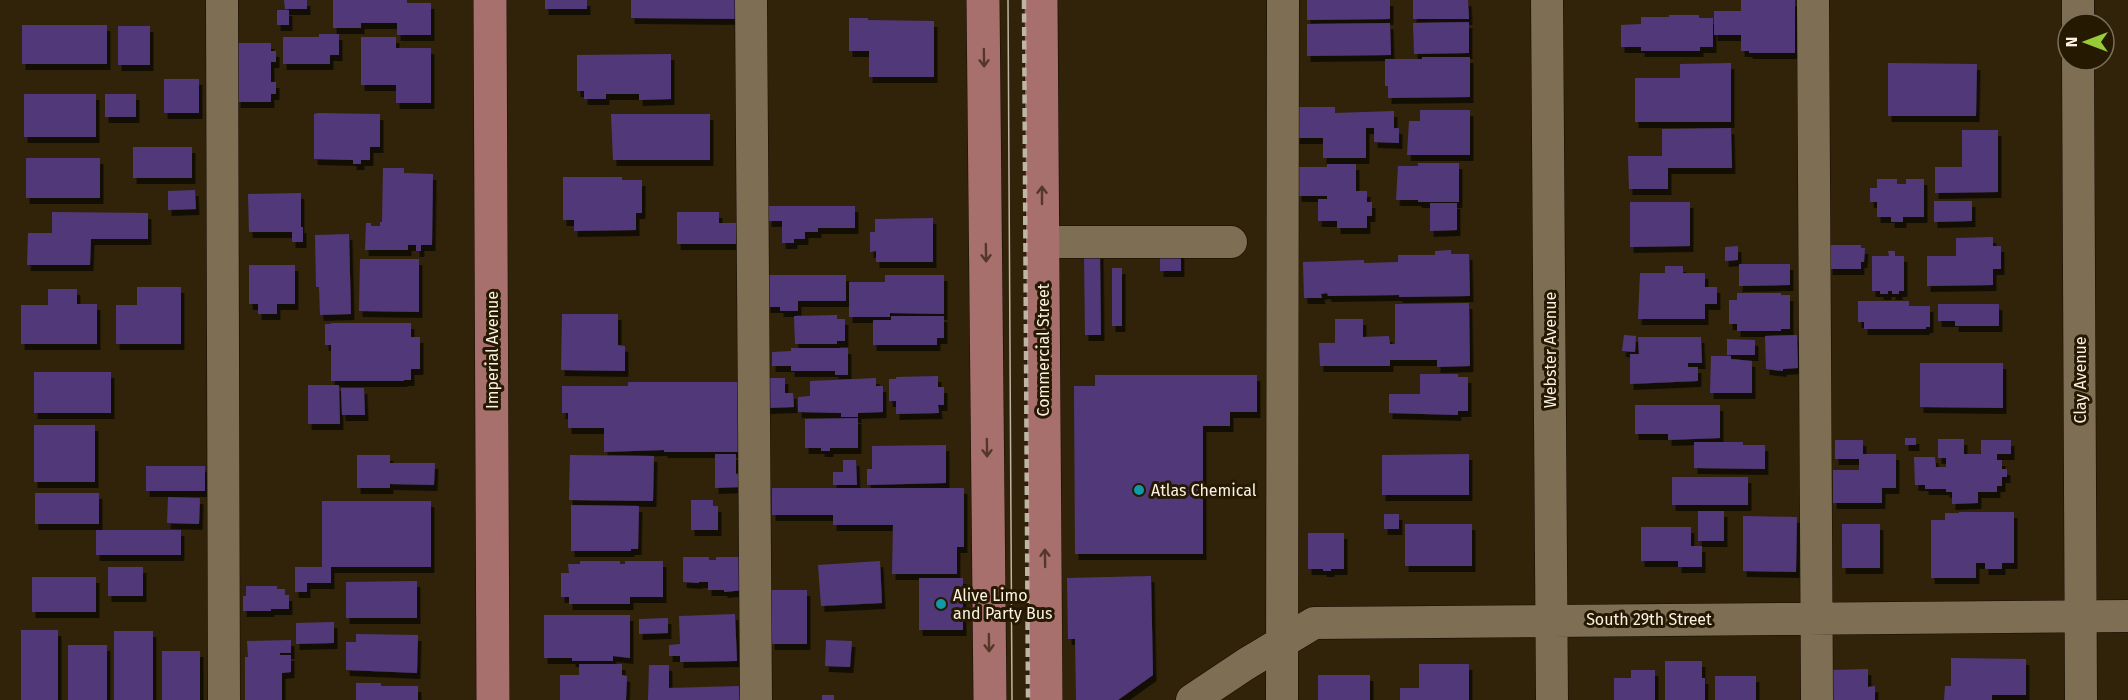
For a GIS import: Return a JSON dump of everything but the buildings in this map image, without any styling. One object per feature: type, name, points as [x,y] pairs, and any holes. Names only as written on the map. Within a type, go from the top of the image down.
[{"type":"main road","name":"Imperial Avenue","points":[[490,0],[493,700]]},
{"type":"main road","points":[[983,0],[990,700]]},
{"type":"main road","name":"Commercial Street","points":[[1041,0],[1046,700]]},
{"type":"street","points":[[222,0],[224,700]]},
{"type":"street","points":[[751,0],[756,700]]},
{"type":"street","points":[[1282,0],[1282,700]]},
{"type":"street","name":"Webster Avenue","points":[[1547,0],[1552,700]]},
{"type":"street","points":[[1813,0],[1817,700]]},
{"type":"street","name":"Clay Avenue","points":[[2078,72],[2081,700]]},
{"type":"street","points":[[1042,242],[1231,242]]},
{"type":"street","name":"South 29th Street","points":[[1192,700],[1314,623],[2128,616]]},
{"type":"tram line","points":[[1008,0],[1012,700]]},
{"type":"railway","points":[[1024,0],[1028,700]]},
{"type":"place","name":"Atlas Chemical","points":[[1139,490]]},
{"type":"place","name":"Alive Limo and Party Bus","points":[[941,604]]}]
